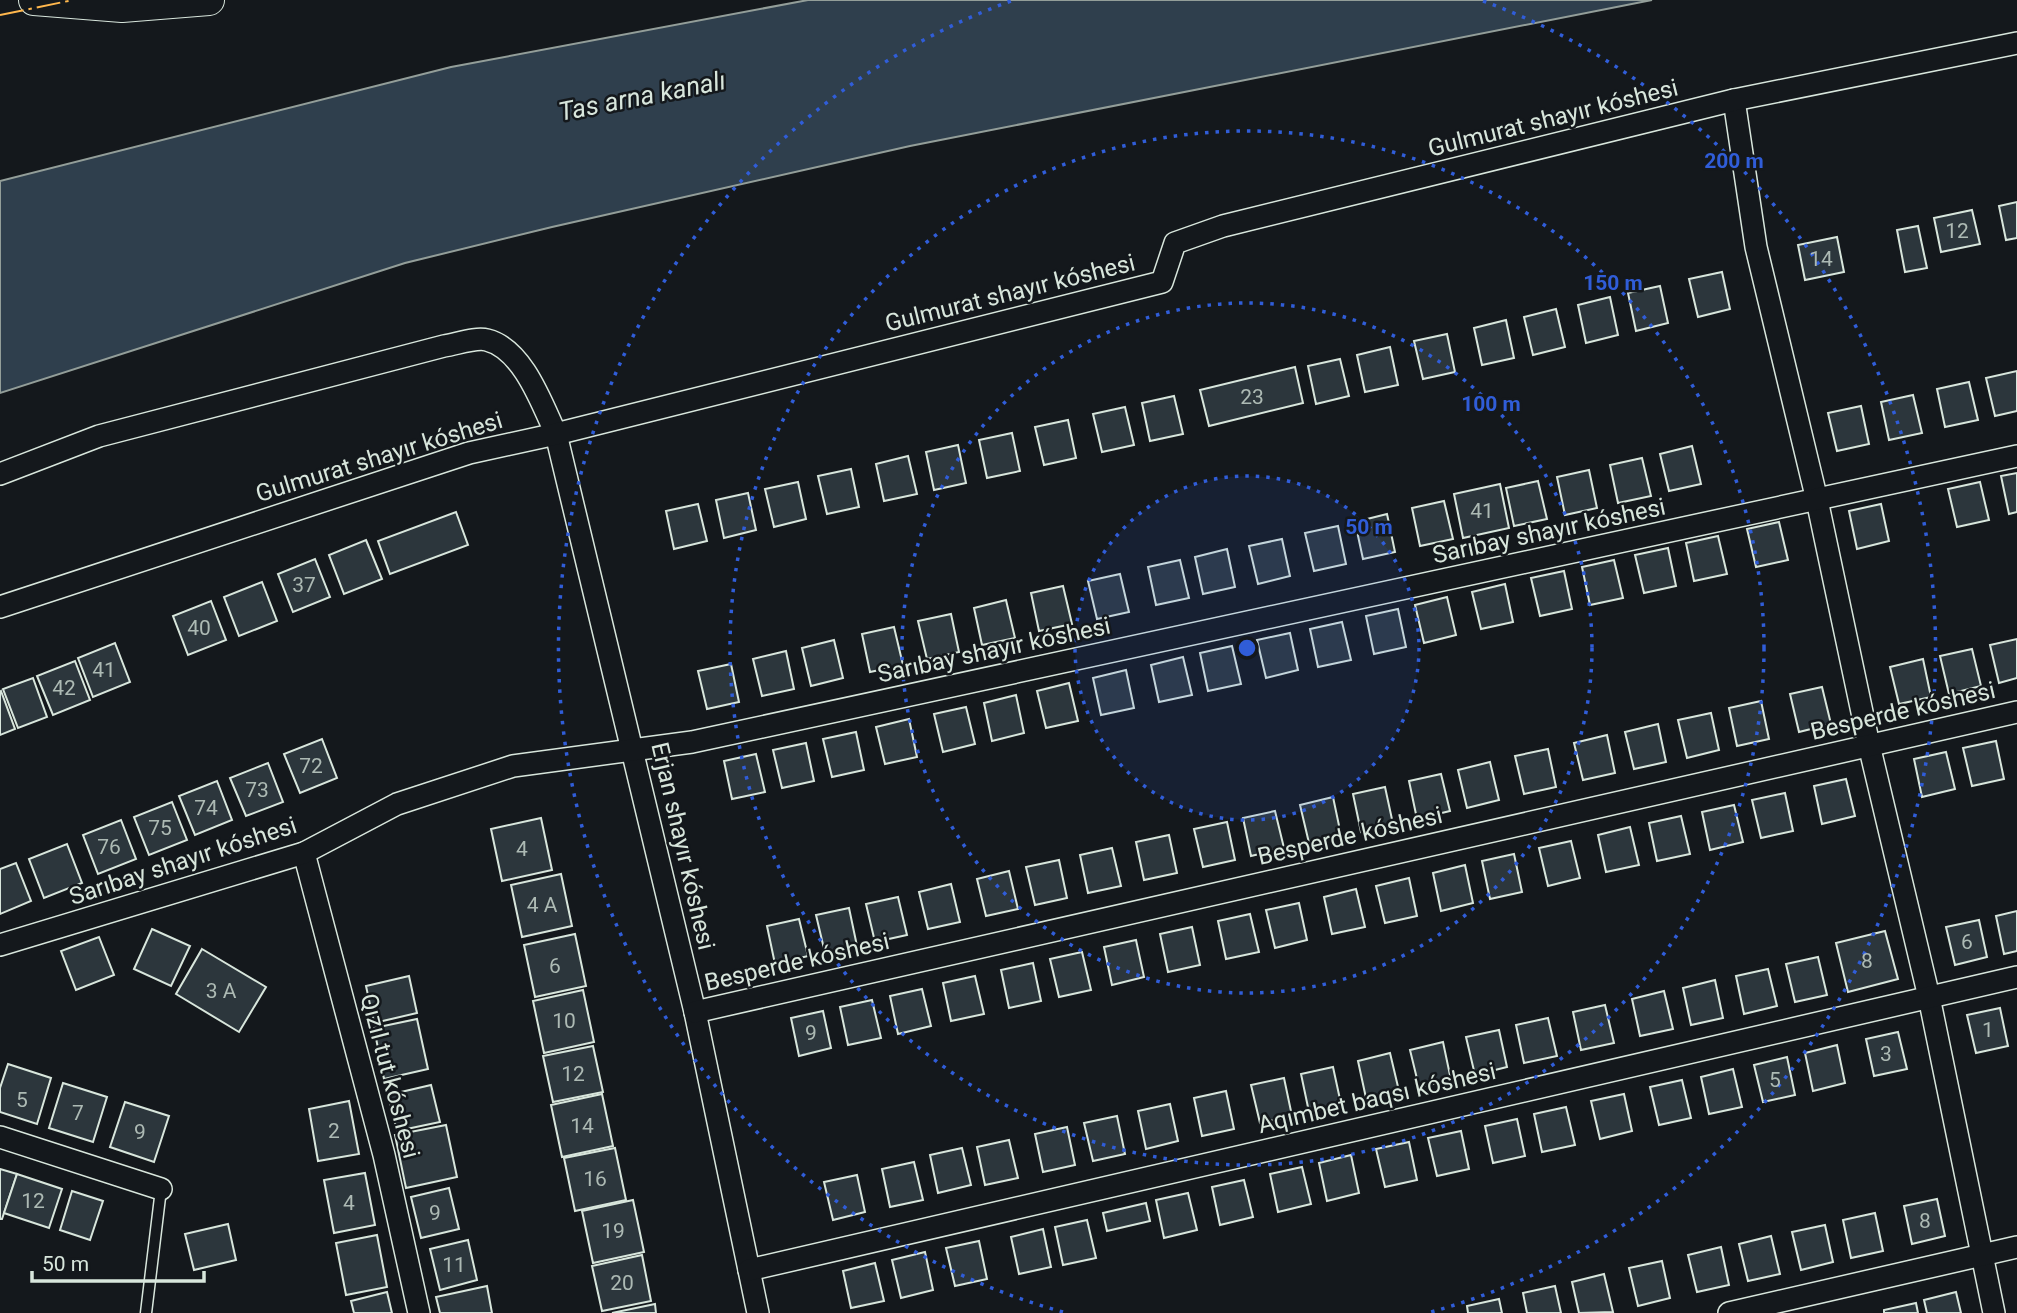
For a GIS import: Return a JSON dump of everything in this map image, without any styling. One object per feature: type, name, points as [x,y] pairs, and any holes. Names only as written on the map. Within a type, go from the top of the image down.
[{"type":"main road","points":[[34,0],[122,7],[209,0]]},
{"type":"street","name":"Gulmurat shayır kóshesi","points":[[0,607],[469,453],[556,434],[1162,282],[1175,243],[1223,226],[1734,100],[2017,43]]},
{"type":"street","points":[[1734,100],[1756,247],[1929,997],[1994,1313]]},
{"type":"street","name":"Erjan shayır kóshesi","points":[[0,474],[99,436],[444,346],[486,339],[501,346],[519,361],[556,434],[695,1012],[758,1313]]},
{"type":"street","name":"Sarıbay shayır kóshesi","points":[[0,946],[304,853],[397,804],[513,765],[692,742],[2017,456]]},
{"type":"street","name":"Besperde kóshesi","points":[[695,1012],[2017,712]]},
{"type":"street","name":"Qızıl tut kóshesi","points":[[304,853],[384,1155],[419,1313]]},
{"type":"street","name":"Aqımbet baqsı kóshesi","points":[[748,1270],[2017,977]]},
{"type":"street","points":[[0,1136],[162,1189]]},
{"type":"street","points":[[1729,1313],[2017,1247]]},
{"type":"lane","points":[[146,1313],[162,1189]]},
{"type":"water","name":"Tas arna kanalı","points":[[808,0],[1652,0],[910,146],[552,227],[405,263],[0,393],[0,181],[451,67]]},
{"type":"building","points":[[2017,202],[2017,238],[2006,240],[1999,206]]},
{"type":"building","points":[[1972,210],[1980,244],[1941,252],[1934,218]]},
{"type":"building","points":[[1918,226],[1927,268],[1905,272],[1897,230]]},
{"type":"building","points":[[1837,237],[1844,272],[1805,280],[1798,245]]},
{"type":"building","points":[[1722,272],[1730,309],[1698,317],[1689,279]]},
{"type":"building","points":[[1660,286],[1668,323],[1636,331],[1628,293]]},
{"type":"building","points":[[1610,297],[1618,335],[1586,343],[1578,305]]},
{"type":"building","points":[[1556,309],[1565,347],[1533,355],[1524,317]]},
{"type":"building","points":[[1506,320],[1514,358],[1482,365],[1474,328]]},
{"type":"building","points":[[1447,334],[1455,372],[1423,379],[1414,341]]},
{"type":"building","points":[[1390,347],[1398,385],[1365,392],[1357,355]]},
{"type":"building","points":[[1340,359],[1349,396],[1316,404],[1308,366]]},
{"type":"building","points":[[1295,367],[1303,403],[1209,426],[1200,390]]},
{"type":"building","points":[[2017,371],[2017,411],[1995,416],[1986,378]]},
{"type":"building","points":[[1969,382],[1978,420],[1945,427],[1937,389]]},
{"type":"building","points":[[1913,395],[1922,433],[1889,440],[1881,402]]},
{"type":"building","points":[[1174,396],[1183,434],[1150,441],[1142,403]]},
{"type":"building","points":[[1861,406],[1869,444],[1837,451],[1828,413]]},
{"type":"building","points":[[1125,407],[1134,445],[1102,452],[1093,414]]},
{"type":"building","points":[[1068,420],[1076,458],[1044,465],[1035,427]]},
{"type":"building","points":[[1012,433],[1020,471],[987,478],[979,440]]},
{"type":"building","points":[[958,445],[966,483],[934,490],[926,452]]},
{"type":"building","points":[[1692,446],[1701,484],[1669,491],[1660,454]]},
{"type":"building","points":[[908,456],[917,494],[884,501],[876,464]]},
{"type":"building","points":[[1642,458],[1651,496],[1618,503],[1610,465]]},
{"type":"building","points":[[851,469],[859,507],[827,514],[818,476]]},
{"type":"building","points":[[1589,470],[1597,508],[1565,515],[1557,477]]},
{"type":"building","points":[[2017,473],[2017,512],[2009,514],[2001,476]]},
{"type":"building","points":[[1538,481],[1547,519],[1514,526],[1506,488]]},
{"type":"building","points":[[798,482],[806,519],[774,527],[765,489]]},
{"type":"building","points":[[1980,482],[1989,520],[1957,527],[1948,489]]},
{"type":"building","points":[[1500,484],[1509,528],[1463,538],[1454,494]]},
{"type":"building","points":[[748,493],[756,530],[724,538],[716,500]]},
{"type":"building","points":[[1444,501],[1453,539],[1420,546],[1412,508]]},
{"type":"building","points":[[698,504],[707,541],[674,549],[666,511]]},
{"type":"building","points":[[1881,504],[1889,541],[1857,549],[1849,511]]},
{"type":"building","points":[[456,512],[468,545],[390,574],[378,541]]},
{"type":"building","points":[[1387,514],[1395,552],[1363,559],[1355,522]]},
{"type":"building","points":[[1779,522],[1788,560],[1756,567],[1747,529]]},
{"type":"building","points":[[1338,526],[1346,564],[1314,571],[1305,533]]},
{"type":"building","points":[[1718,536],[1727,574],[1694,581],[1686,543]]},
{"type":"building","points":[[1282,539],[1290,576],[1258,584],[1249,546]]},
{"type":"building","points":[[366,540],[382,579],[344,594],[329,555]]},
{"type":"building","points":[[1668,548],[1676,586],[1644,593],[1635,555]]},
{"type":"building","points":[[1227,549],[1235,587],[1203,594],[1195,557]]},
{"type":"building","points":[[315,559],[330,597],[293,612],[278,574]]},
{"type":"building","points":[[1180,560],[1189,598],[1156,605],[1148,567]]},
{"type":"building","points":[[1614,560],[1623,598],[1590,605],[1582,567]]},
{"type":"building","points":[[1564,571],[1572,609],[1540,616],[1531,578]]},
{"type":"building","points":[[1120,574],[1129,612],[1097,619],[1088,581]]},
{"type":"building","points":[[262,582],[277,621],[239,636],[224,597]]},
{"type":"building","points":[[1505,584],[1513,622],[1481,629],[1472,592]]},
{"type":"building","points":[[1063,586],[1072,624],[1039,631],[1031,593]]},
{"type":"building","points":[[1447,597],[1456,635],[1424,643],[1415,605]]},
{"type":"building","points":[[1006,600],[1015,638],[982,645],[974,608]]},
{"type":"building","points":[[211,601],[226,640],[188,655],[173,616]]},
{"type":"building","points":[[1398,609],[1406,647],[1374,654],[1366,616]]},
{"type":"building","points":[[951,614],[959,652],[927,659],[918,621]]},
{"type":"building","points":[[1342,622],[1351,660],[1318,667],[1310,629]]},
{"type":"building","points":[[894,627],[903,665],[870,672],[862,634]]},
{"type":"building","points":[[1290,633],[1298,670],[1266,678],[1257,640]]},
{"type":"building","points":[[2017,639],[2017,678],[1999,683],[1990,645]]},
{"type":"building","points":[[834,640],[843,678],[811,686],[802,648]]},
{"type":"building","points":[[115,643],[130,682],[93,697],[78,658]]},
{"type":"building","points":[[1232,646],[1241,684],[1208,691],[1200,653]]},
{"type":"building","points":[[1972,649],[1981,686],[1949,694],[1940,656]]},
{"type":"building","points":[[786,651],[794,689],[762,696],[753,659]]},
{"type":"building","points":[[1183,657],[1192,695],[1159,702],[1151,665]]},
{"type":"building","points":[[1923,659],[1931,697],[1899,704],[1890,667]]},
{"type":"building","points":[[75,661],[90,700],[53,715],[37,676]]},
{"type":"building","points":[[731,664],[739,702],[707,709],[698,671]]},
{"type":"building","points":[[1126,670],[1134,708],[1101,715],[1093,678]]},
{"type":"building","points":[[33,678],[47,717],[18,728],[3,689]]},
{"type":"building","points":[[1069,683],[1078,721],[1046,728],[1037,691]]},
{"type":"building","points":[[1822,687],[1831,724],[1799,732],[1790,694]]},
{"type":"building","points":[[0,692],[15,729],[0,735]]},
{"type":"building","points":[[1016,695],[1024,733],[992,741],[984,703]]},
{"type":"building","points":[[1761,701],[1769,739],[1737,746],[1729,708]]},
{"type":"building","points":[[966,707],[975,744],[943,752],[934,714]]},
{"type":"building","points":[[1711,713],[1719,750],[1687,758],[1678,720]]},
{"type":"building","points":[[909,719],[917,757],[885,764],[876,727]]},
{"type":"building","points":[[1658,724],[1666,762],[1634,769],[1625,732]]},
{"type":"building","points":[[856,732],[864,770],[832,777],[823,739]]},
{"type":"building","points":[[1607,735],[1615,773],[1583,780],[1574,743]]},
{"type":"building","points":[[322,739],[337,778],[300,793],[284,754]]},
{"type":"building","points":[[1996,741],[2004,779],[1972,786],[1963,748]]},
{"type":"building","points":[[806,743],[814,781],[782,788],[773,750]]},
{"type":"building","points":[[1548,749],[1556,787],[1524,794],[1515,756]]},
{"type":"building","points":[[1946,752],[1955,789],[1922,797],[1914,759]]},
{"type":"building","points":[[756,754],[765,792],[732,799],[724,761]]},
{"type":"building","points":[[1490,762],[1499,800],[1467,808],[1458,770]]},
{"type":"building","points":[[268,763],[283,802],[246,816],[230,778]]},
{"type":"building","points":[[1441,774],[1450,811],[1417,819],[1409,781]]},
{"type":"building","points":[[1846,779],[1855,816],[1822,824],[1814,786]]},
{"type":"building","points":[[217,781],[232,820],[195,835],[179,796]]},
{"type":"building","points":[[1385,787],[1393,824],[1361,832],[1353,794]]},
{"type":"building","points":[[1785,793],[1793,831],[1761,838],[1752,800]]},
{"type":"building","points":[[1333,797],[1341,835],[1309,843],[1300,805]]},
{"type":"building","points":[[172,802],[187,840],[149,855],[134,817]]},
{"type":"building","points":[[1734,805],[1743,842],[1710,850],[1702,812]]},
{"type":"building","points":[[1275,811],[1284,848],[1251,856],[1243,818]]},
{"type":"building","points":[[1681,816],[1690,854],[1657,861],[1649,823]]},
{"type":"building","points":[[541,818],[552,870],[502,881],[491,829]]},
{"type":"building","points":[[121,820],[136,859],[98,874],[83,835]]},
{"type":"building","points":[[1227,822],[1235,860],[1203,867],[1194,829]]},
{"type":"building","points":[[1630,827],[1639,865],[1606,872],[1598,835]]},
{"type":"building","points":[[1169,835],[1177,873],[1144,880],[1136,842]]},
{"type":"building","points":[[1571,841],[1580,878],[1548,886],[1539,848]]},
{"type":"building","points":[[67,844],[82,883],[44,898],[29,859]]},
{"type":"building","points":[[1112,848],[1121,886],[1088,893],[1080,855]]},
{"type":"building","points":[[1514,854],[1522,892],[1490,899],[1482,861]]},
{"type":"building","points":[[1059,860],[1067,898],[1035,905],[1026,867]]},
{"type":"building","points":[[16,863],[31,901],[0,914],[0,869]]},
{"type":"building","points":[[1465,865],[1473,903],[1441,911],[1433,873]]},
{"type":"building","points":[[1009,871],[1018,909],[986,916],[977,879]]},
{"type":"building","points":[[561,874],[572,926],[522,937],[511,885]]},
{"type":"building","points":[[1409,878],[1417,916],[1385,923],[1376,886]]},
{"type":"building","points":[[951,884],[960,922],[928,929],[919,892]]},
{"type":"building","points":[[1356,889],[1365,927],[1332,934],[1324,897]]},
{"type":"building","points":[[898,897],[907,935],[875,942],[866,904]]},
{"type":"building","points":[[1299,903],[1307,940],[1275,948],[1266,910]]},
{"type":"building","points":[[849,908],[857,946],[825,953],[816,915]]},
{"type":"building","points":[[2017,911],[2017,951],[2004,954],[1996,916]]},
{"type":"building","points":[[1250,914],[1259,952],[1226,959],[1218,921]]},
{"type":"building","points":[[799,919],[808,956],[775,964],[767,926]]},
{"type":"building","points":[[1979,920],[1987,957],[1955,965],[1946,927]]},
{"type":"building","points":[[1192,927],[1200,965],[1168,972],[1160,934]]},
{"type":"building","points":[[152,929],[190,946],[171,986],[134,969]]},
{"type":"building","points":[[1885,931],[1898,979],[1848,992],[1836,943]]},
{"type":"building","points":[[575,934],[586,986],[535,997],[524,945]]},
{"type":"building","points":[[99,937],[114,975],[76,990],[61,951]]},
{"type":"building","points":[[1136,940],[1144,977],[1112,985],[1104,947]]},
{"type":"building","points":[[202,949],[266,987],[239,1032],[176,994]]},
{"type":"building","points":[[1082,952],[1091,990],[1059,997],[1050,959]]},
{"type":"building","points":[[1818,957],[1827,995],[1795,1002],[1786,964]]},
{"type":"building","points":[[1033,963],[1041,1001],[1009,1008],[1001,970]]},
{"type":"building","points":[[1768,969],[1777,1006],[1744,1014],[1736,976]]},
{"type":"building","points":[[409,976],[417,1013],[374,1023],[366,986]]},
{"type":"building","points":[[975,976],[984,1014],[951,1021],[943,983]]},
{"type":"building","points":[[1715,980],[1723,1018],[1691,1025],[1683,988]]},
{"type":"building","points":[[922,989],[931,1026],[898,1034],[890,996]]},
{"type":"building","points":[[583,990],[594,1042],[544,1053],[533,1001]]},
{"type":"building","points":[[1664,991],[1673,1029],[1640,1036],[1632,999]]},
{"type":"building","points":[[872,1000],[881,1038],[848,1045],[840,1007]]},
{"type":"building","points":[[1605,1005],[1614,1043],[1581,1050],[1573,1012]]},
{"type":"building","points":[[2000,1008],[2008,1046],[1976,1053],[1967,1015]]},
{"type":"building","points":[[823,1011],[831,1048],[799,1056],[791,1018]]},
{"type":"building","points":[[1548,1018],[1557,1056],[1524,1063],[1516,1025]]},
{"type":"building","points":[[417,1019],[428,1069],[384,1079],[374,1028]]},
{"type":"building","points":[[1499,1030],[1507,1067],[1475,1075],[1466,1037]]},
{"type":"building","points":[[1898,1032],[1907,1069],[1874,1076],[1866,1039]]},
{"type":"building","points":[[1443,1042],[1451,1080],[1419,1087],[1410,1050]]},
{"type":"building","points":[[1837,1045],[1845,1083],[1813,1091],[1805,1053]]},
{"type":"building","points":[[593,1046],[603,1092],[553,1102],[543,1056]]},
{"type":"building","points":[[1390,1053],[1399,1091],[1366,1098],[1358,1061]]},
{"type":"building","points":[[1787,1057],[1795,1095],[1763,1102],[1754,1065]]},
{"type":"building","points":[[8,1064],[51,1078],[37,1124],[0,1112],[0,1088]]},
{"type":"building","points":[[1333,1067],[1341,1104],[1309,1112],[1301,1074]]},
{"type":"building","points":[[1733,1069],[1742,1107],[1709,1114],[1701,1077]]},
{"type":"building","points":[[1284,1078],[1292,1116],[1260,1123],[1251,1085]]},
{"type":"building","points":[[1682,1080],[1691,1118],[1659,1125],[1650,1087]]},
{"type":"building","points":[[63,1083],[107,1097],[93,1142],[49,1128]]},
{"type":"building","points":[[431,1085],[440,1122],[397,1131],[388,1095]]},
{"type":"building","points":[[1226,1091],[1234,1129],[1202,1136],[1194,1098]]},
{"type":"building","points":[[602,1094],[613,1146],[562,1157],[551,1105]]},
{"type":"building","points":[[1624,1094],[1632,1131],[1600,1139],[1591,1101]]},
{"type":"building","points":[[349,1101],[359,1154],[318,1161],[309,1109]]},
{"type":"building","points":[[125,1102],[169,1116],[154,1162],[110,1147]]},
{"type":"building","points":[[1170,1104],[1178,1141],[1146,1149],[1138,1111]]},
{"type":"building","points":[[1566,1107],[1575,1145],[1542,1152],[1534,1114]]},
{"type":"building","points":[[1117,1116],[1125,1154],[1093,1161],[1084,1123]]},
{"type":"building","points":[[1517,1119],[1525,1156],[1493,1163],[1485,1126]]},
{"type":"building","points":[[446,1125],[457,1177],[406,1188],[395,1135]]},
{"type":"building","points":[[1067,1127],[1075,1165],[1043,1172],[1035,1134]]},
{"type":"building","points":[[1461,1131],[1469,1169],[1437,1176],[1428,1138]]},
{"type":"building","points":[[1009,1140],[1018,1178],[985,1185],[977,1147]]},
{"type":"building","points":[[1409,1142],[1417,1180],[1385,1187],[1376,1149]]},
{"type":"building","points":[[615,1148],[626,1200],[575,1211],[564,1158]]},
{"type":"building","points":[[962,1148],[971,1185],[938,1193],[930,1155]]},
{"type":"building","points":[[1351,1155],[1359,1193],[1327,1201],[1319,1163]]},
{"type":"building","points":[[914,1162],[923,1200],[890,1207],[882,1169]]},
{"type":"building","points":[[1302,1167],[1311,1204],[1278,1212],[1270,1174]]},
{"type":"building","points":[[0,1169],[17,1174],[2,1219],[0,1219]]},
{"type":"building","points":[[365,1173],[375,1225],[334,1233],[324,1180]]},
{"type":"building","points":[[17,1174],[62,1189],[49,1228],[4,1213]]},
{"type":"building","points":[[857,1175],[865,1212],[833,1220],[824,1182]]},
{"type":"building","points":[[1244,1180],[1253,1217],[1220,1225],[1212,1187]]},
{"type":"building","points":[[449,1188],[459,1229],[421,1238],[411,1197]]},
{"type":"building","points":[[72,1191],[103,1201],[90,1240],[60,1230]]},
{"type":"building","points":[[1188,1193],[1197,1230],[1164,1238],[1156,1200]]},
{"type":"building","points":[[1937,1199],[1945,1236],[1912,1244],[1904,1206]]},
{"type":"building","points":[[633,1200],[644,1252],[593,1263],[582,1211]]},
{"type":"building","points":[[1146,1203],[1150,1221],[1107,1231],[1103,1213]]},
{"type":"building","points":[[1875,1213],[1883,1251],[1851,1258],[1843,1220]]},
{"type":"building","points":[[1087,1220],[1096,1258],[1063,1265],[1055,1227]]},
{"type":"building","points":[[228,1224],[236,1260],[194,1270],[185,1234]]},
{"type":"building","points":[[1825,1225],[1833,1262],[1801,1270],[1792,1232]]},
{"type":"building","points":[[1043,1229],[1051,1267],[1019,1274],[1011,1237]]},
{"type":"building","points":[[377,1235],[387,1287],[346,1295],[336,1243]]},
{"type":"building","points":[[1771,1236],[1780,1274],[1748,1281],[1739,1244]]},
{"type":"building","points":[[468,1240],[477,1280],[440,1290],[430,1249]]},
{"type":"building","points":[[979,1241],[987,1279],[955,1286],[946,1248]]},
{"type":"building","points":[[1721,1247],[1729,1285],[1697,1292],[1688,1255]]},
{"type":"building","points":[[925,1252],[933,1290],[901,1298],[892,1260]]},
{"type":"building","points":[[642,1255],[651,1301],[602,1311],[592,1266]]},
{"type":"building","points":[[1662,1261],[1670,1298],[1638,1306],[1629,1268]]},
{"type":"building","points":[[875,1263],[884,1301],[851,1308],[843,1271]]},
{"type":"building","points":[[1604,1274],[1613,1312],[1579,1313],[1572,1282]]},
{"type":"building","points":[[487,1286],[492,1313],[440,1313],[436,1297]]},
{"type":"building","points":[[1555,1286],[1561,1313],[1527,1313],[1523,1293]]},
{"type":"building","points":[[387,1292],[392,1313],[354,1313],[351,1301]]},
{"type":"building","points":[[1956,1292],[1961,1313],[1927,1313],[1924,1300]]},
{"type":"building","points":[[1499,1299],[1502,1313],[1468,1313],[1467,1306]]},
{"type":"building","points":[[1916,1303],[1918,1313],[1884,1313],[1884,1310]]},
{"type":"building","points":[[655,1304],[656,1313],[612,1313]]},
{"type":"power","points":[[0,15],[73,0]]}]
